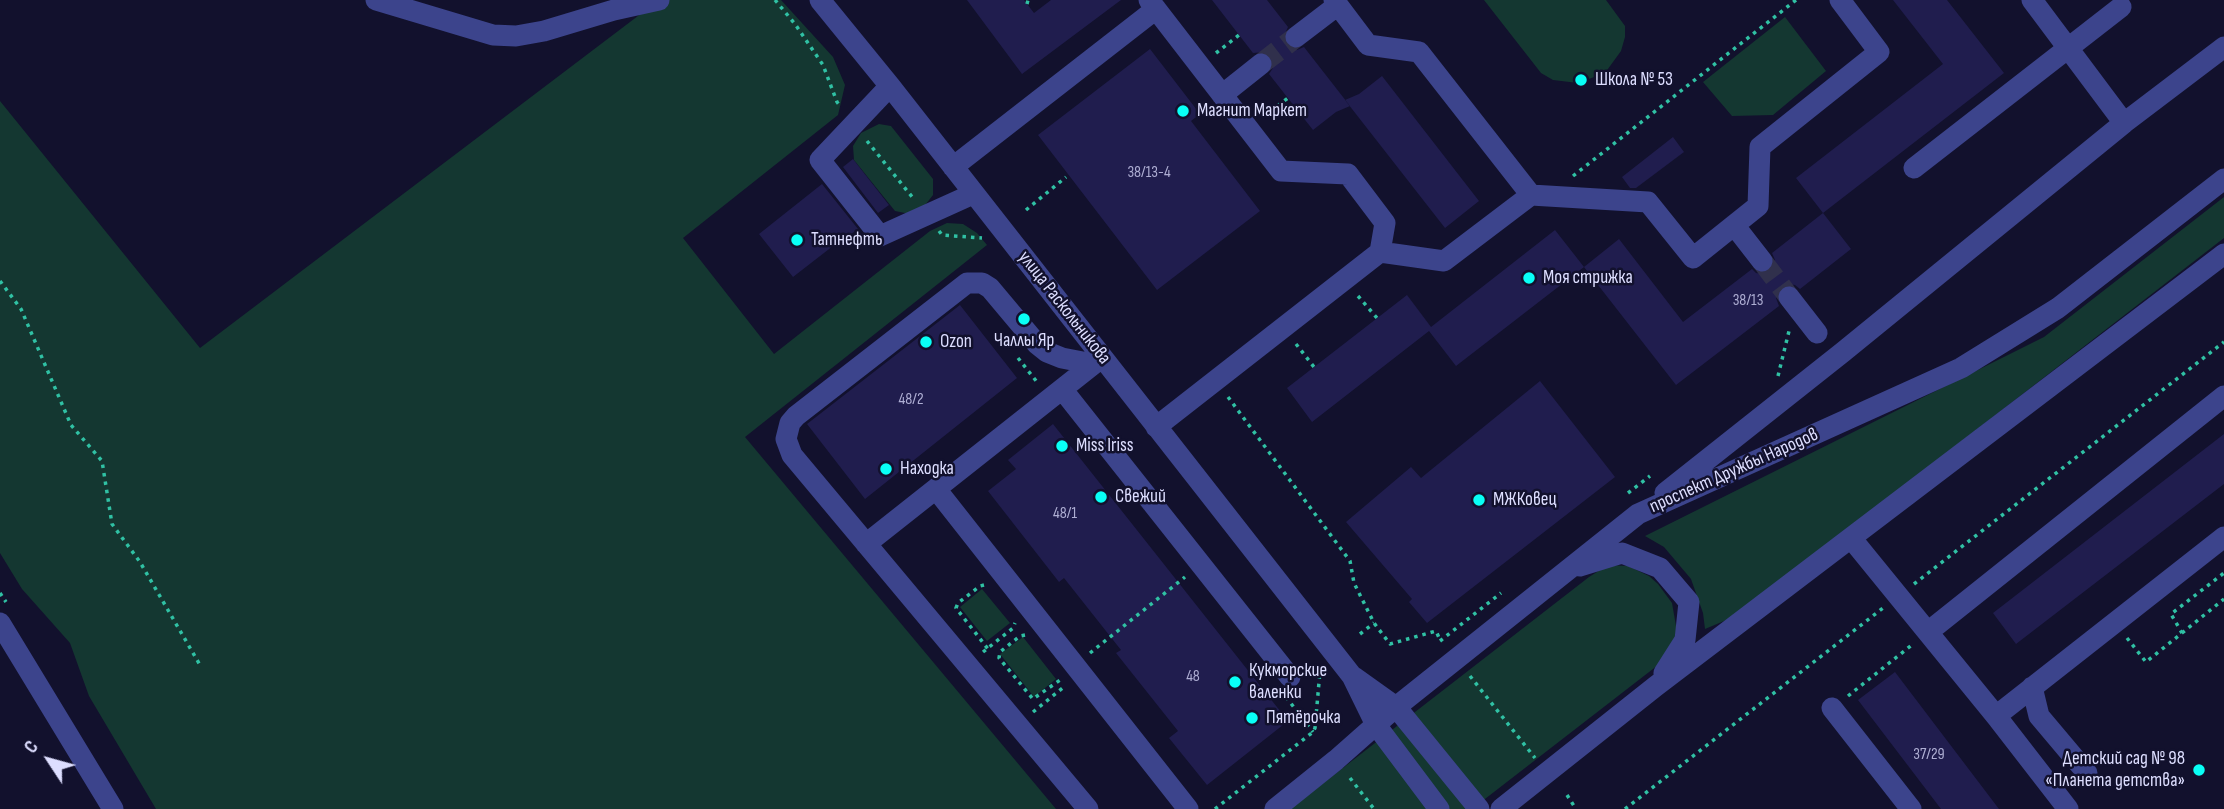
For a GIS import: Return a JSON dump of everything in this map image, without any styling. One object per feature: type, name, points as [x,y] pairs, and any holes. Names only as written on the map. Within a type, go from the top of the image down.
[{"type":"street","points":[[376,0],[493,35],[516,36],[659,0]]},
{"type":"street","name":"улица Раскольникова","points":[[820,0],[974,194],[1098,361],[1156,427],[1352,676]]},
{"type":"street","points":[[1380,252],[1444,261],[1540,195],[1648,202],[1693,258],[1758,206],[1760,147],[1879,52],[1840,0]]},
{"type":"street","points":[[2032,0],[2124,123]]},
{"type":"street","points":[[1296,37],[1336,2],[1368,44],[1419,52],[1540,195]]},
{"type":"street","points":[[953,167],[1153,4],[1281,171],[1348,174],[1385,223],[1380,252],[1156,427]]},
{"type":"street","points":[[1914,168],[2121,8]]},
{"type":"street","points":[[1638,514],[1843,352],[2124,123],[2224,47]]},
{"type":"street","points":[[1222,94],[1261,64]]},
{"type":"street","points":[[890,86],[820,160],[880,236],[974,194]]},
{"type":"street","name":"проспект Дружбы Народов","points":[[1275,809],[1396,707],[1638,514],[1961,368],[2058,308],[2224,179]]},
{"type":"street","points":[[1734,225],[1762,261]]},
{"type":"street","points":[[1501,809],[1656,686],[2224,254]]},
{"type":"street","points":[[1088,809],[792,455],[787,447],[786,432],[796,416],[967,283],[982,283],[990,288],[1037,344],[1047,352],[1062,359],[1098,361]]},
{"type":"street","points":[[1792,301],[1817,333]]},
{"type":"street","points":[[866,544],[1098,361]]},
{"type":"street","points":[[1062,388],[1290,677]]},
{"type":"street","points":[[1928,632],[2224,396]]},
{"type":"street","points":[[936,489],[1074,675],[1188,809]]},
{"type":"street","points":[[1996,716],[2224,537]]},
{"type":"street","points":[[1851,538],[2068,809]]},
{"type":"street","points":[[1568,569],[1622,553],[1660,568],[1689,602],[1685,640],[1656,686]]},
{"type":"street","points":[[0,623],[113,809]]},
{"type":"street","points":[[1352,676],[1396,707],[1479,809]]},
{"type":"street","points":[[1352,676],[1376,725],[1439,809]]},
{"type":"street","points":[[2032,687],[2039,716],[2087,773]]},
{"type":"street","points":[[1832,708],[1911,809]]},
{"type":"path","points":[[775,0],[823,65],[829,83]]},
{"type":"path","points":[[1540,195],[1796,0]]},
{"type":"path","points":[[1200,66],[1239,35]]},
{"type":"path","points":[[1248,128],[1288,98]]},
{"type":"path","points":[[1026,210],[1066,177]]},
{"type":"path","points":[[1344,279],[1377,318]]},
{"type":"path","points":[[0,281],[21,309],[71,425],[102,461],[112,524],[140,562],[200,665]]},
{"type":"path","points":[[1778,376],[1792,301]]},
{"type":"path","points":[[1283,328],[1314,367]]},
{"type":"path","points":[[1625,809],[2224,342]]},
{"type":"path","points":[[1217,380],[1350,561],[1354,583],[1374,623],[1390,644],[1436,631],[1444,644]]},
{"type":"path","points":[[1017,724],[1201,564]]},
{"type":"path","points":[[2182,633],[2171,614],[2224,573]]},
{"type":"path","points":[[987,586],[980,586],[958,603],[956,608],[988,649]]},
{"type":"path","points":[[2115,622],[2146,662],[2224,600]]},
{"type":"path","points":[[968,664],[1013,628],[1015,621]]},
{"type":"path","points":[[1360,634],[1374,623]]},
{"type":"path","points":[[1832,708],[1928,632]]},
{"type":"path","points":[[1027,636],[1020,636],[1000,652],[999,658],[1031,699],[1037,699],[1061,680],[1074,675]]},
{"type":"path","points":[[1215,809],[1313,732],[1320,665]]},
{"type":"path","points":[[1466,673],[1537,759]]},
{"type":"path","points":[[1350,778],[1374,809]]},
{"type":"path","points":[[1567,795],[1576,809]]},
{"type":"green space","points":[[659,0],[781,0],[833,57],[845,85],[838,115],[683,238],[774,354],[930,231],[947,223],[963,224],[977,233],[987,245],[745,437],[1056,809],[156,809],[89,696],[70,643],[22,589],[0,553],[0,101],[200,348]]},
{"type":"green space","points":[[1484,0],[1606,0],[1625,26],[1621,51],[1605,73],[1578,83],[1553,80],[1541,73]]},
{"type":"green space","points":[[1785,17],[1826,71],[1773,115],[1732,116],[1703,82]]},
{"type":"green space","points":[[879,124],[891,126],[933,179],[933,195],[922,209],[910,214],[895,211],[854,160],[853,146],[861,133]]},
{"type":"green space","points":[[2224,197],[2224,238],[1736,616],[1705,629],[1703,613],[1691,579],[1664,547],[1645,536],[2044,337]]},
{"type":"green space","points":[[1608,565],[1628,566],[1649,576],[1658,584],[1672,603],[1676,640],[1662,662],[1472,809],[1290,809],[1589,577]]},
{"type":"green space","points":[[982,589],[1010,623],[987,641],[960,607]]},
{"type":"green space","points":[[1023,637],[1056,679],[1034,697],[1000,654]]},
{"type":"building","points":[[967,0],[1024,0],[1034,13],[1051,0],[1121,0],[1022,74]]},
{"type":"building","points":[[1212,0],[1267,0],[1288,27],[1283,38],[1286,45],[1297,50],[1304,47],[1350,106],[1336,112],[1313,130],[1269,74],[1273,68],[1272,56],[1265,52],[1253,53]]},
{"type":"building","points":[[1893,0],[1947,0],[2004,73],[1823,213],[1796,178],[1943,64]]},
{"type":"building","points":[[1150,49],[1200,114],[1191,121],[1260,211],[1157,290],[1038,135]]},
{"type":"building","points":[[1382,76],[1479,201],[1445,228],[1345,100],[1359,94]]},
{"type":"building","points":[[1673,137],[1684,152],[1636,188],[1630,188],[1622,177]]},
{"type":"building","points":[[853,159],[889,205],[878,213],[843,167]]},
{"type":"building","name":"Татнефть","points":[[822,184],[858,229],[793,277],[759,234]]},
{"type":"building","points":[[1823,213],[1851,249],[1800,289],[1788,284],[1780,287],[1776,298],[1779,306],[1676,385],[1584,267],[1619,239],[1683,322],[1752,269],[1763,274],[1771,271],[1775,260],[1772,253]]},
{"type":"building","points":[[1555,230],[1584,267],[1456,366],[1429,331],[1312,422],[1287,388],[1407,295],[1431,327]]},
{"type":"building","points":[[960,305],[1017,378],[865,499],[807,424]]},
{"type":"building","name":"МЖКовец","points":[[1540,381],[1615,477],[1427,623],[1409,602],[1412,599],[1346,522],[1411,467],[1421,478]]},
{"type":"building","points":[[1053,424],[1288,721],[1207,785],[1169,738],[1178,731],[1116,653],[1121,650],[1064,578],[1059,582],[988,491],[1016,469],[1008,460]]},
{"type":"building","points":[[2224,434],[2224,484],[2016,644],[1993,613]]},
{"type":"building","points":[[1895,672],[1999,809],[1941,809],[1858,700]]},
{"type":"tunnel","points":[[1261,64],[1296,37]]},
{"type":"tunnel","points":[[1762,261],[1789,297]]},
{"type":"place","name":"Школа № 53","points":[[1581,80]]},
{"type":"place","name":"Магнит Маркет","points":[[1183,111]]},
{"type":"place","name":"Татнефть","points":[[797,240]]},
{"type":"place","name":"Моя стрижка","points":[[1529,278]]},
{"type":"place","name":"Чаллы Яр","points":[[1024,319]]},
{"type":"place","name":"Ozon","points":[[926,342]]},
{"type":"place","name":"Miss Iriss","points":[[1062,446]]},
{"type":"place","name":"Находка","points":[[886,469]]},
{"type":"place","name":"Свежий","points":[[1101,497]]},
{"type":"place","name":"МЖКовец","points":[[1479,500]]},
{"type":"place","name":"Кукморские валенки","points":[[1235,682]]},
{"type":"place","name":"Пятёрочка","points":[[1252,718]]},
{"type":"place","name":"Детский сад № 98 «Планета детства»","points":[[2199,770]]}]
